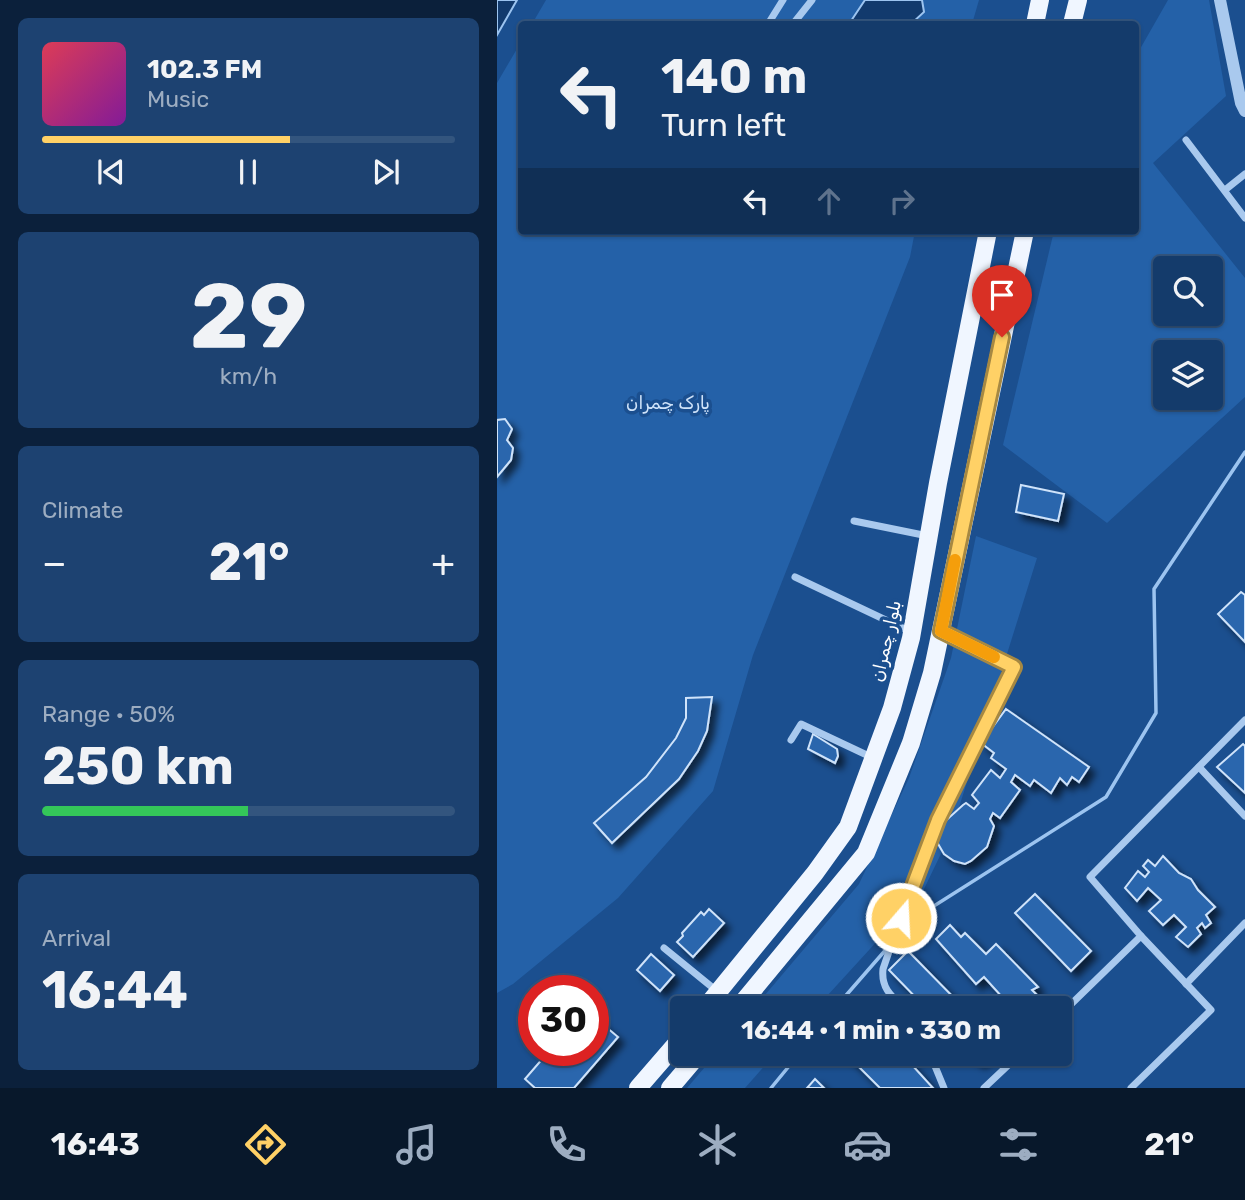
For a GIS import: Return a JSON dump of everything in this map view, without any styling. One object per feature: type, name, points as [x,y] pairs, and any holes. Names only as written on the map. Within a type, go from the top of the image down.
[{"type":"main road","points":[[1036,21],[1040,0]]},
{"type":"main road","points":[[1073,21],[1078,0]]},
{"type":"main road","name":"بلوار چمران","points":[[715,996],[815,873],[848,827],[892,708],[912,632],[987,235]]},
{"type":"main road","points":[[748,996],[866,853],[911,743],[932,673],[1024,235]]},
{"type":"main road","points":[[638,1088],[670,1051]]},
{"type":"main road","points":[[670,1088],[689,1066]]},
{"type":"street","points":[[770,21],[783,0]]},
{"type":"street","points":[[795,21],[812,0]]},
{"type":"street","points":[[1220,0],[1241,103],[1245,111]]},
{"type":"street","points":[[1186,140],[1245,218]]},
{"type":"street","points":[[1225,190],[1245,174]]},
{"type":"street","points":[[854,521],[928,537]]},
{"type":"street","points":[[795,577],[912,632]]},
{"type":"street","points":[[891,996],[886,991],[882,979],[883,969],[909,892],[938,820],[1014,667],[941,631]]},
{"type":"street","points":[[1137,1086],[1211,1010],[1090,877],[1245,720]]},
{"type":"street","points":[[791,740],[801,724],[873,758]]},
{"type":"street","points":[[1199,767],[1245,816]]},
{"type":"street","points":[[1186,984],[1245,923]]},
{"type":"street","points":[[1072,1003],[1141,936]]},
{"type":"street","points":[[664,948],[718,992]]},
{"type":"street","points":[[935,1066],[944,1088]]},
{"type":"street","points":[[984,1088],[1007,1066]]},
{"type":"green space","points":[[546,0],[979,0],[973,21],[534,21]]},
{"type":"green space","points":[[1168,0],[1209,0],[1226,96],[1153,163],[1245,278],[1245,397],[1107,523],[1003,445],[1053,235],[1139,235],[1139,51]]},
{"type":"green space","name":"پارک چمران","points":[[518,47],[518,235],[914,235],[910,257],[753,655],[713,791],[618,898],[524,975],[518,975],[518,980],[513,984],[497,993],[497,83]]},
{"type":"green space","points":[[976,536],[1037,558],[951,833],[923,891],[827,996],[764,996],[859,884],[909,778],[951,658]]},
{"type":"green space","points":[[706,1066],[764,1066],[745,1088],[687,1088]]},
{"type":"shaded area","points":[[497,0],[517,0],[497,35]]},
{"type":"shaded area","points":[[865,0],[922,0],[924,12],[914,21],[851,21]]},
{"type":"building","points":[[505,419],[512,429],[507,440],[513,448],[511,460],[497,477],[497,420]]},
{"type":"building","points":[[1021,485],[1064,494],[1058,521],[1016,512]]},
{"type":"building","points":[[1241,592],[1245,595],[1245,642],[1218,614]]},
{"type":"building","points":[[712,697],[707,731],[698,751],[679,779],[612,843],[594,823],[646,777],[676,738],[686,718],[686,698]]},
{"type":"building","points":[[1006,709],[1089,767],[1079,782],[1072,777],[1067,785],[1060,778],[1051,793],[1034,780],[1030,786],[1015,775],[1011,782],[1020,790],[1000,818],[993,813],[990,819],[994,826],[987,847],[965,864],[954,861],[944,854],[937,842],[942,824],[966,803],[974,809],[979,803],[972,795],[991,770],[1000,778],[1006,769],[991,758],[994,753],[981,743]]},
{"type":"building","points":[[813,734],[837,749],[835,763],[808,749]]},
{"type":"building","points":[[1243,744],[1245,746],[1245,793],[1217,767]]},
{"type":"building","points":[[1163,856],[1179,873],[1191,879],[1215,907],[1206,915],[1211,923],[1205,928],[1202,923],[1197,928],[1201,934],[1188,947],[1176,937],[1186,927],[1174,915],[1163,925],[1149,911],[1161,900],[1148,888],[1137,901],[1125,888],[1138,871],[1145,877],[1149,872],[1143,866],[1148,860],[1155,866]]},
{"type":"building","points":[[1035,894],[1091,951],[1071,971],[1015,913]]},
{"type":"building","points":[[709,909],[724,923],[693,957],[677,942],[701,912],[704,915]]},
{"type":"building","points":[[950,925],[961,937],[965,933],[986,954],[996,944],[1038,987],[1032,990],[1038,996],[1001,996],[984,977],[976,984],[936,939]]},
{"type":"building","points":[[908,951],[952,996],[914,996],[889,970]]},
{"type":"building","points":[[651,954],[674,975],[660,991],[637,970]]},
{"type":"building","points":[[609,1029],[618,1037],[609,1047]]},
{"type":"building","points":[[536,1066],[593,1066],[574,1088],[535,1088],[525,1079]]},
{"type":"building","points":[[858,1066],[913,1066],[933,1088],[880,1088]]},
{"type":"building","points":[[815,1079],[824,1088],[807,1088]]},
{"type":"waterway","points":[[896,938],[915,918],[1106,797],[1156,713],[1154,589],[1245,452]]},
{"type":"waterway","points":[[845,996],[889,946]]},
{"type":"waterway","points":[[771,1088],[789,1066]]},
{"type":"slow traffic","points":[[955,560],[941,631],[994,657]]},
{"type":"route","points":[[901,918],[938,820],[1014,667],[941,631],[1002,337]]}]
